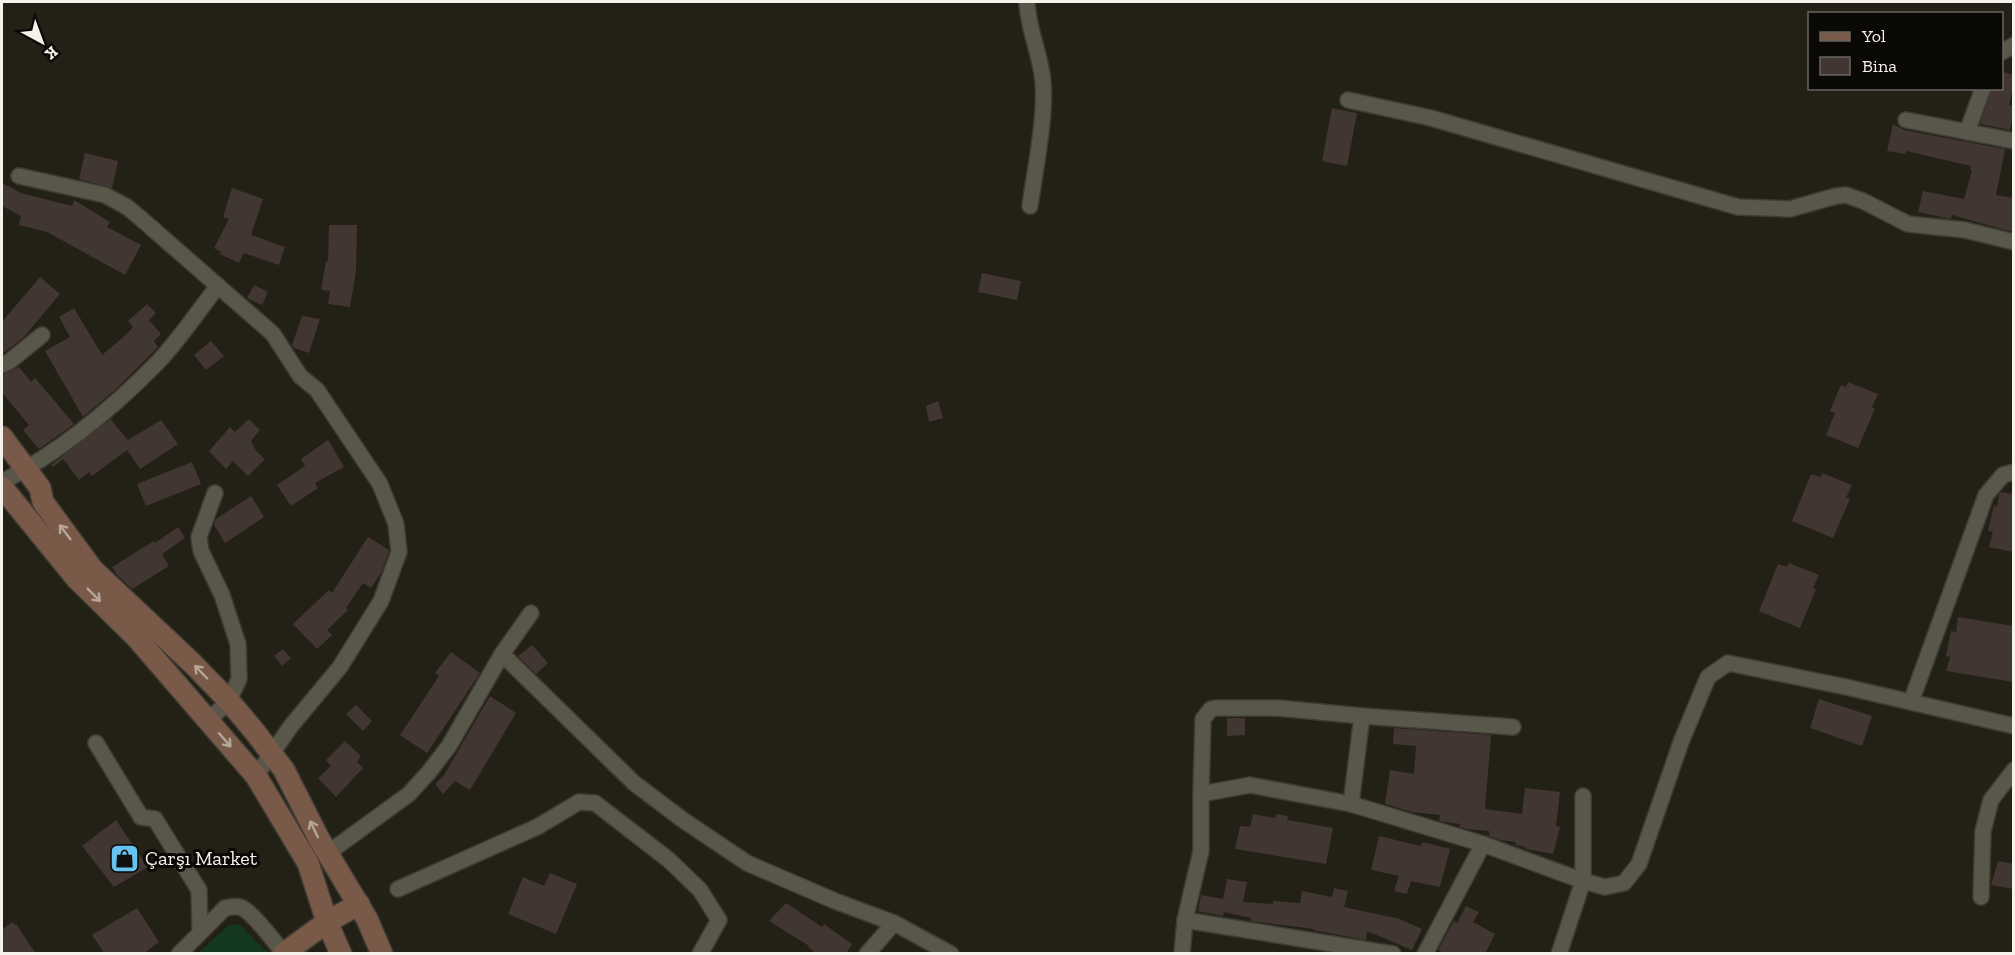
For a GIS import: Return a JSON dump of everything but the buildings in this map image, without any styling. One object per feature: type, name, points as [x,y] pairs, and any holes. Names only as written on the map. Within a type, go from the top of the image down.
[{"type":"main road","points":[[2,437],[40,488],[43,502],[93,570],[229,701],[271,753],[290,780],[318,839],[359,904],[377,945],[337,953],[308,863],[256,776],[136,637],[76,578],[2,485]]},
{"type":"main road","points":[[284,953],[327,922],[359,904]]},
{"type":"street","points":[[1027,2],[1028,22],[1040,64],[1044,96],[1030,206]]},
{"type":"street","points":[[1967,132],[1982,90]]},
{"type":"street","points":[[1348,100],[1431,118],[1738,207],[1790,209],[1846,195],[1908,224],[1965,230],[2013,242]]},
{"type":"street","points":[[1906,120],[2013,141]]},
{"type":"street","points":[[19,176],[105,195],[127,207],[273,334],[300,376],[316,390],[380,484],[396,524],[399,552],[381,601],[340,667],[291,726],[256,776]]},
{"type":"street","points":[[2,485],[95,421],[159,361],[218,286]]},
{"type":"street","points":[[2,365],[42,335]]},
{"type":"street","points":[[1911,702],[1986,495],[2003,475],[2013,472]]},
{"type":"street","points":[[208,721],[229,701],[239,679],[238,644],[222,595],[201,551],[199,537],[215,493]]},
{"type":"street","points":[[328,854],[409,794],[449,746],[502,654],[531,613]]},
{"type":"street","points":[[502,654],[634,783],[683,820],[747,863],[834,901],[894,923],[951,954]]},
{"type":"street","points":[[1201,794],[1250,785],[1351,804],[1483,844],[1605,887],[1624,883],[1639,864],[1681,742],[1708,677],[1728,663],[2013,726]]},
{"type":"street","points":[[1182,954],[1185,920],[1201,851],[1203,719],[1210,709],[1278,708],[1513,727]]},
{"type":"street","points":[[1351,804],[1362,716]]},
{"type":"street","points":[[96,742],[141,817],[155,819],[199,890],[200,931]]},
{"type":"street","points":[[1981,897],[1983,831],[1991,800],[2013,770]]},
{"type":"street","points":[[1559,954],[1583,881],[1583,796]]},
{"type":"street","points":[[398,889],[537,827],[579,802],[595,803],[669,860],[700,890],[719,920],[700,954]]},
{"type":"street","points":[[1425,954],[1483,844]]},
{"type":"street","points":[[179,954],[225,908],[242,908],[284,953]]},
{"type":"street","points":[[1185,920],[1331,948],[1392,954]]},
{"type":"street","points":[[867,954],[894,923]]},
{"type":"green space","points":[[240,925],[268,953],[198,953],[228,926]]},
{"type":"place","name":"Çarşı Market","points":[[124,858]]}]
